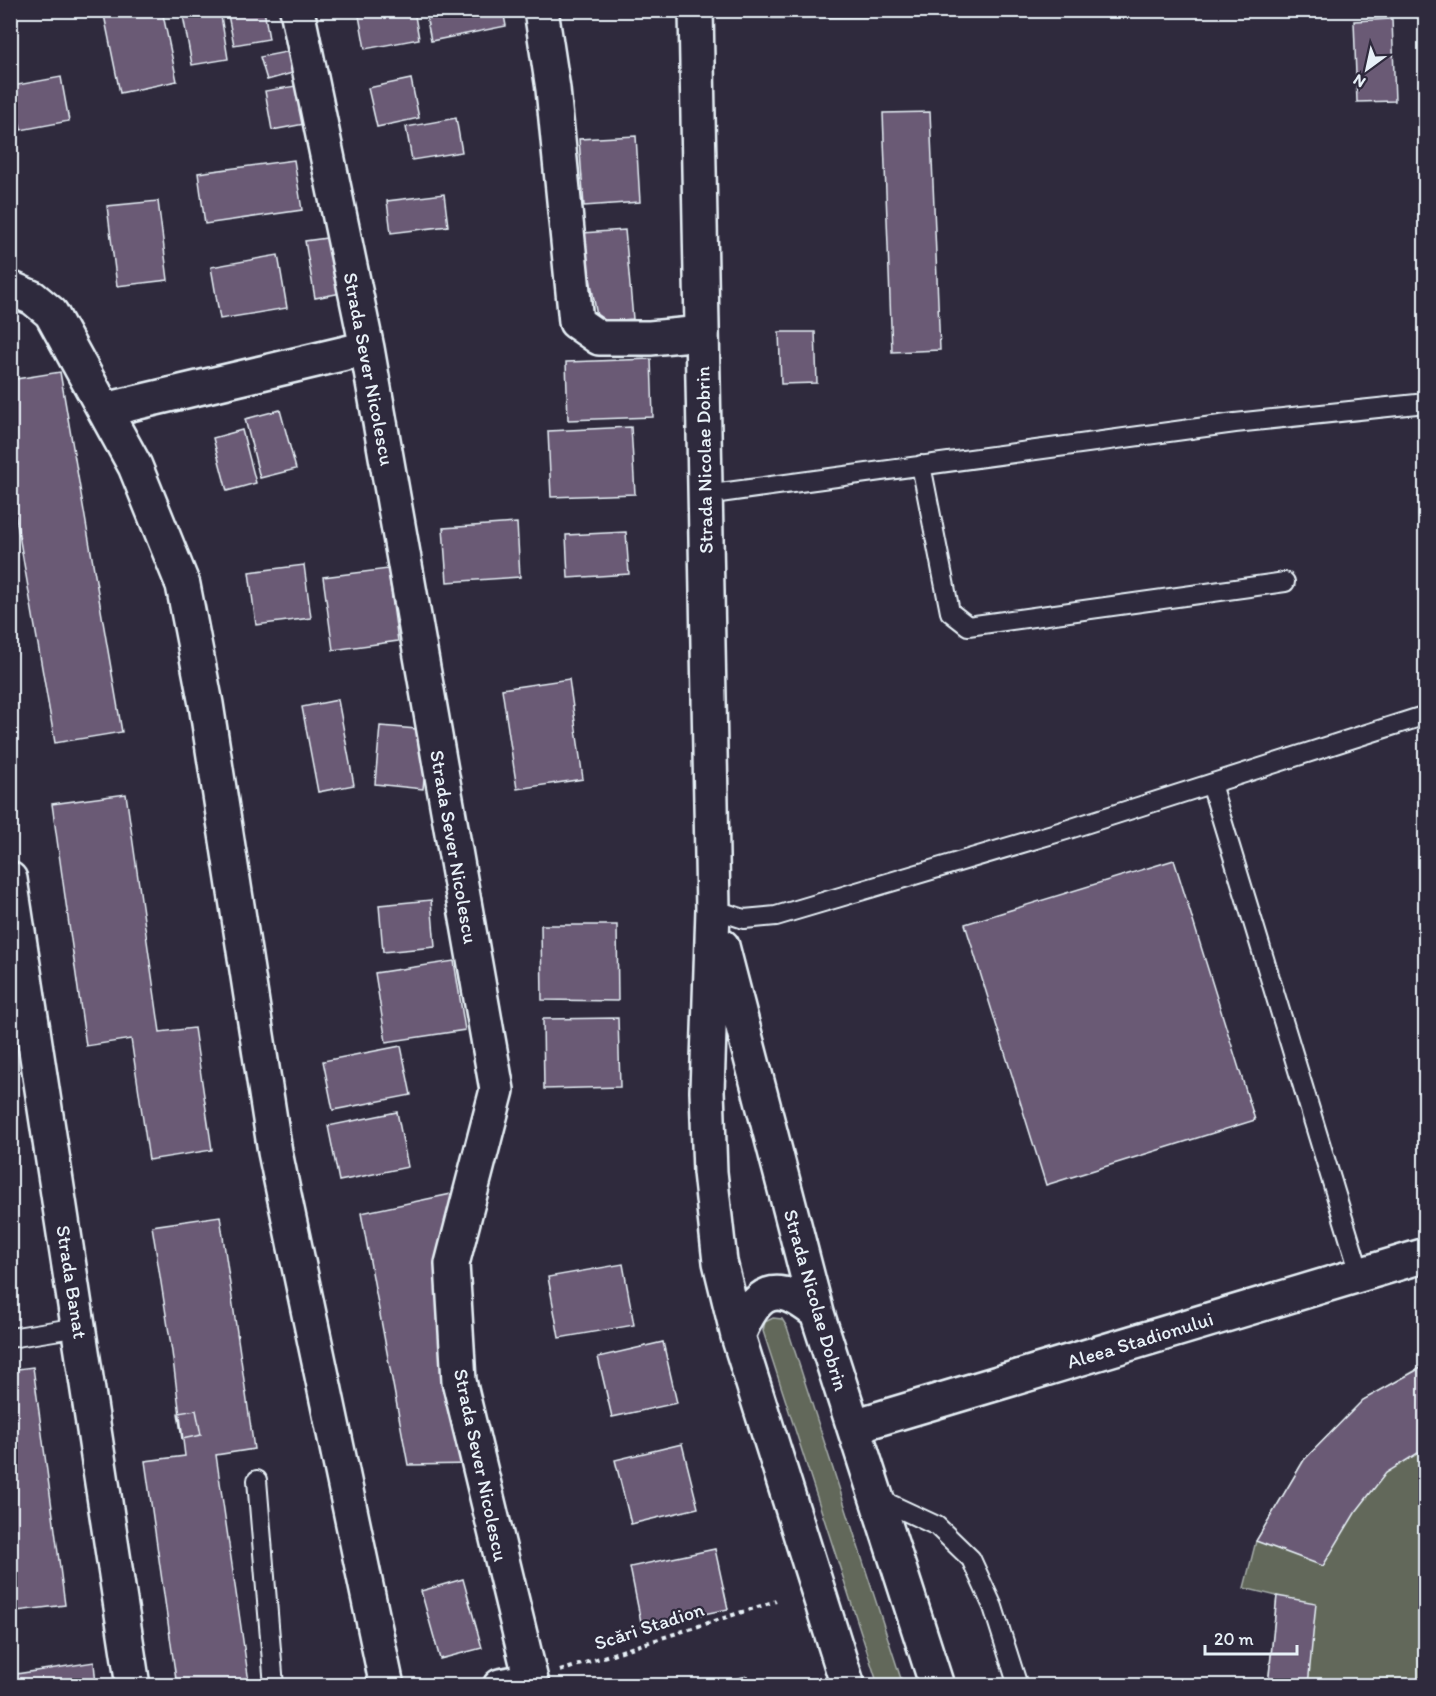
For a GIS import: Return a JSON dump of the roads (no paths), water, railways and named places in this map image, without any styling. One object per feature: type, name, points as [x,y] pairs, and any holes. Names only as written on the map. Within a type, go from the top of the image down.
[{"type":"street","name":"Strada Sever Nicolescu","points":[[297,10],[367,348],[497,1090],[452,1264],[459,1381],[515,1683]]},
{"type":"street","points":[[540,10],[553,89],[576,322],[598,338],[650,338],[702,333]]},
{"type":"street","name":"Strada Nicolae Dobrin","points":[[696,10],[713,909],[707,1091],[710,1172],[720,1262],[738,1336],[848,1686]]},
{"type":"street","points":[[10,288],[33,298],[51,313],[135,466],[183,585],[206,704],[275,1152],[387,1686]]},
{"type":"street","points":[[105,410],[367,348]]},
{"type":"street","name":"Strada Banat","points":[[10,879],[133,1686]]},
{"type":"street","name":"Strada Nicolae Dobrin","points":[[713,909],[817,1313],[937,1686]]},
{"type":"street","name":"Aleea Stadionului","points":[[854,1426],[1425,1255]]},
{"type":"street","points":[[738,1336],[748,1312],[757,1300],[771,1293],[788,1295],[817,1313]]},
{"type":"lane","points":[[705,495],[1235,423],[1425,403]]},
{"type":"lane","points":[[921,465],[950,612],[968,626],[1285,582]]},
{"type":"lane","points":[[713,909],[744,919],[776,916],[1055,834],[1425,716]]},
{"type":"lane","points":[[1211,784],[1359,1274]]},
{"type":"lane","points":[[10,1338],[79,1327]]},
{"type":"lane","points":[[257,1480],[274,1686]]},
{"type":"lane","points":[[877,1498],[938,1526],[971,1559],[993,1606],[1018,1686]]}]
